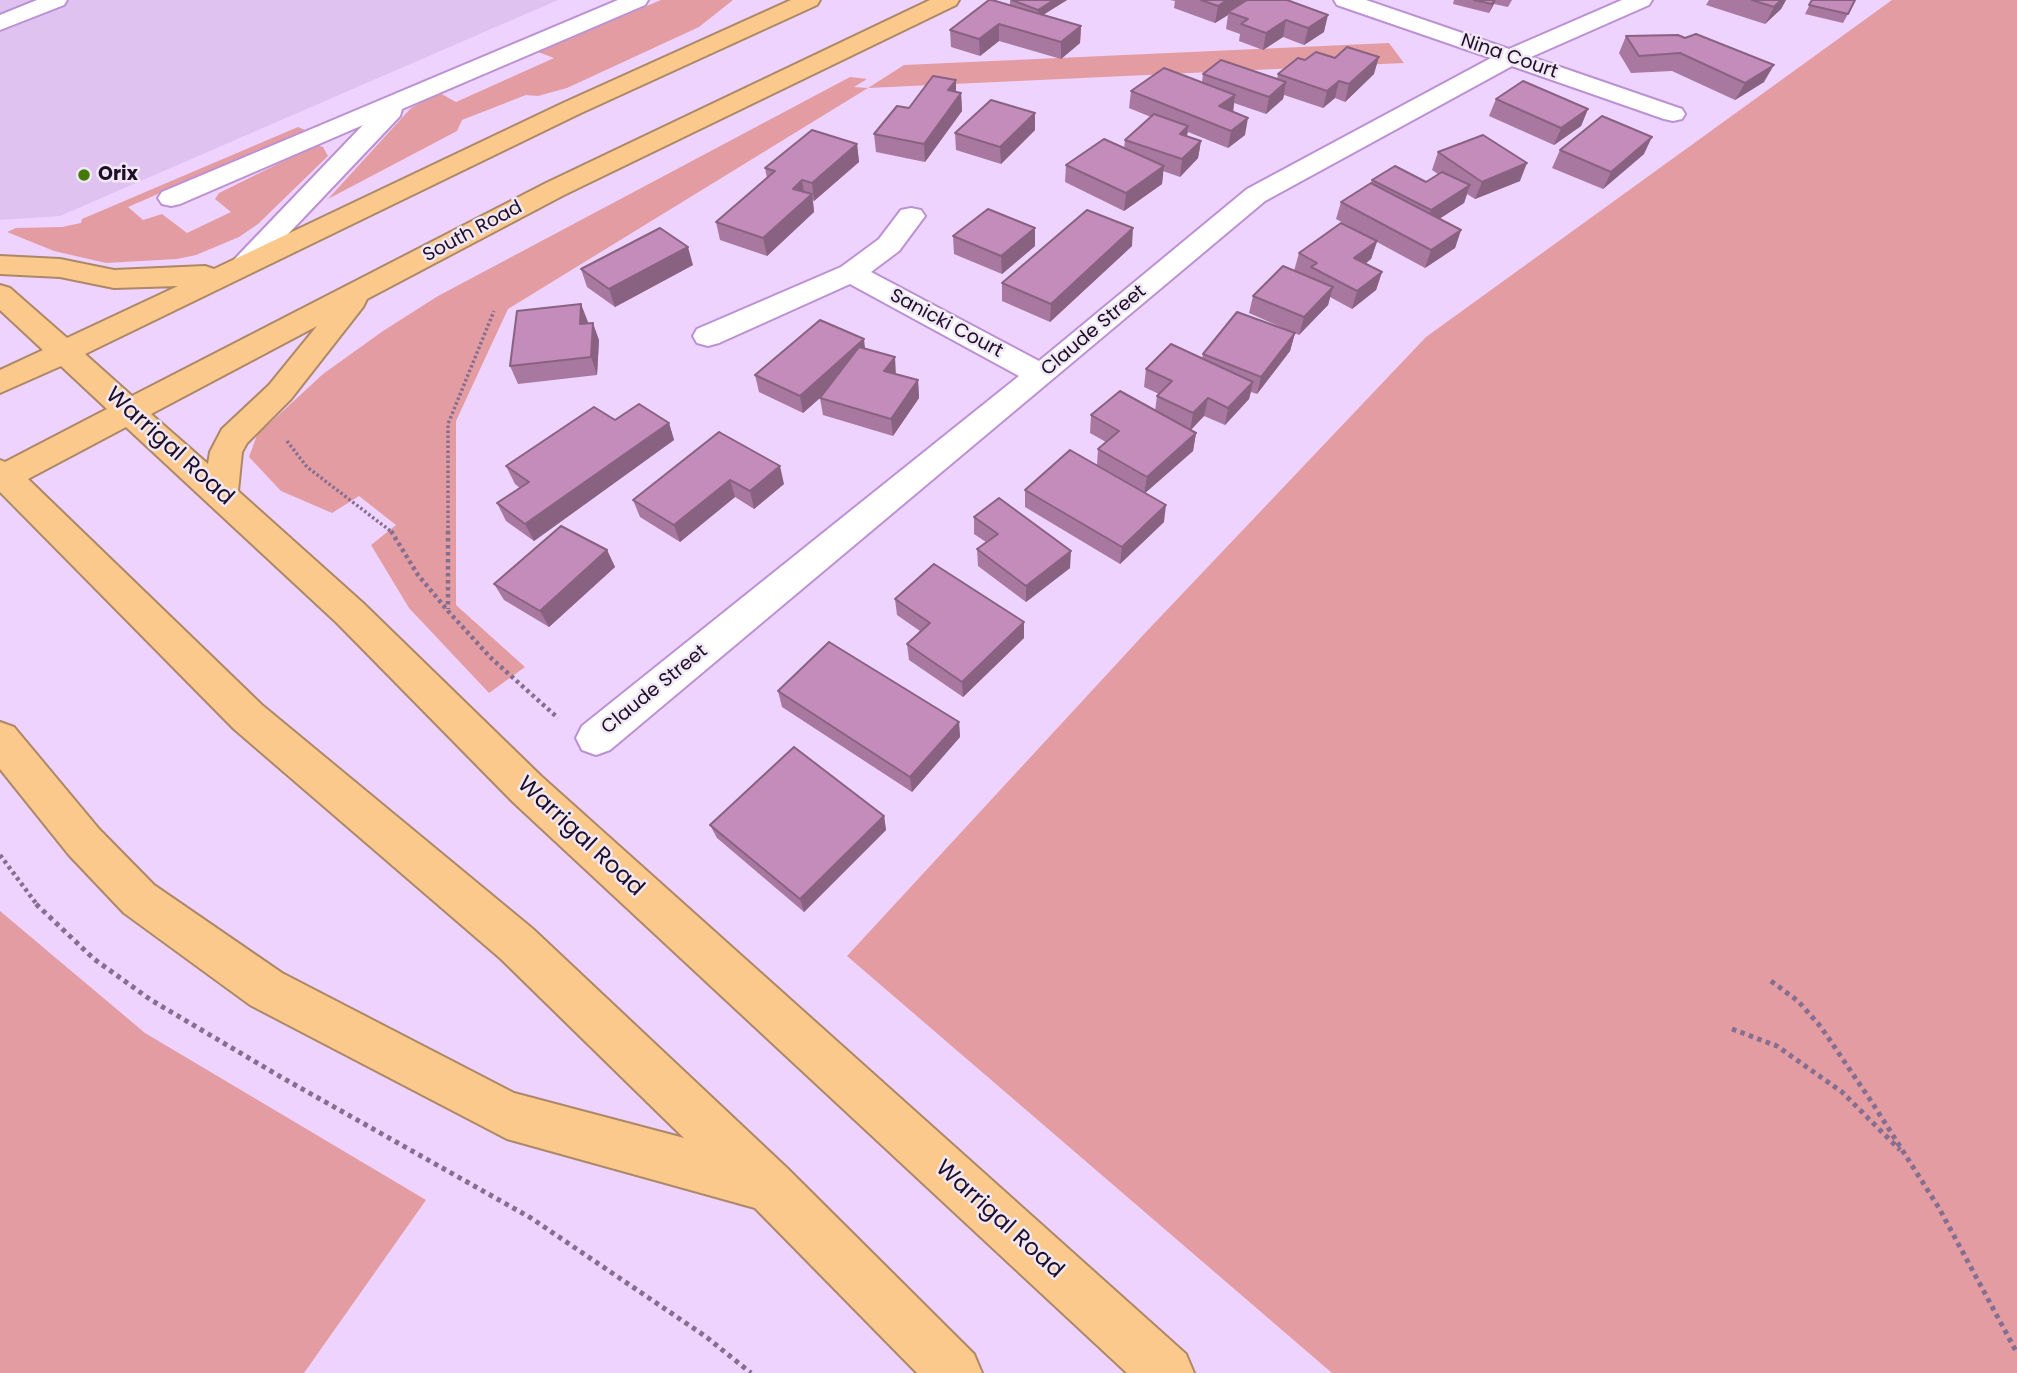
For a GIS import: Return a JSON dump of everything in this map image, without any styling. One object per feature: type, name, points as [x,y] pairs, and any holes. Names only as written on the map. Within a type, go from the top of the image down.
[{"type":"highway","points":[[0,383],[783,5],[809,0]]},
{"type":"highway","name":"South Road","points":[[2,476],[555,189],[948,0]]},
{"type":"highway","points":[[0,265],[60,268],[138,281],[235,269]]},
{"type":"highway","points":[[221,494],[226,452],[233,437],[280,392],[363,289]]},
{"type":"highway","name":"Warrigal Road","points":[[0,294],[350,613],[527,789],[1167,1373]]},
{"type":"highway","points":[[2,476],[248,717],[517,944],[769,1186],[955,1373]]},
{"type":"highway","points":[[0,739],[84,842],[139,899],[266,989],[506,1115],[769,1186]]},
{"type":"street","points":[[0,23],[56,0]]},
{"type":"street","points":[[171,198],[637,0]]},
{"type":"street","name":"Nina Court","points":[[1345,0],[1674,114]]},
{"type":"street","name":"Claude Street","points":[[596,738],[1041,375],[1256,195],[1511,57],[1641,0]]},
{"type":"street","points":[[235,269],[402,99]]},
{"type":"street","points":[[708,336],[851,273],[888,245],[911,216]]},
{"type":"street","name":"Sanicki Court","points":[[851,273],[1041,375]]},
{"type":"path","points":[[448,611],[448,424],[494,311]]},
{"type":"path","points":[[285,439],[307,467],[391,532],[418,575],[448,611],[491,658],[568,727]]},
{"type":"path","points":[[0,855],[34,902],[94,959],[151,1000],[281,1077],[531,1218],[705,1336],[751,1373]]},
{"type":"path","points":[[1771,981],[1798,1001],[1821,1027],[1939,1208],[2017,1353]]},
{"type":"path","points":[[1732,1029],[1777,1046],[1842,1093],[1905,1155]]},
{"type":"shaded area","points":[[0,0],[558,0],[60,216],[0,220]]},
{"type":"shaded area","points":[[661,0],[733,0],[699,27],[567,88],[538,96],[526,95],[462,120],[457,131],[328,199],[411,108],[438,92],[456,102],[554,58],[538,52]]},
{"type":"shaded area","points":[[1892,0],[2017,0],[2017,1373],[1332,1373],[847,956],[1146,632],[1426,337]]},
{"type":"shaded area","points":[[1389,43],[1404,63],[868,88],[904,65]]},
{"type":"shaded area","points":[[850,77],[867,79],[854,87],[868,88],[508,309],[456,421],[456,605],[525,667],[489,693],[409,608],[371,545],[396,525],[359,496],[332,513],[281,491],[249,457],[257,435],[323,374],[438,296]]},
{"type":"shaded area","points":[[298,127],[305,130],[128,207],[143,220],[162,214],[187,233],[231,212],[215,199],[219,193],[316,145],[323,147],[328,156],[258,224],[239,237],[196,255],[177,259],[106,263],[54,251],[7,232],[16,228],[62,227],[81,223],[82,219]]},
{"type":"shaded area","points":[[0,911],[145,1033],[426,1200],[304,1373],[0,1373]]},
{"type":"building","points":[[989,0],[1081,26],[1061,42],[999,24],[979,39],[950,30]]},
{"type":"building","points":[[1012,0],[1054,0],[1038,10]]},
{"type":"building","points":[[1201,0],[1227,0],[1218,6]]},
{"type":"building","points":[[1247,0],[1287,0],[1328,15],[1308,28],[1286,20],[1266,33],[1241,24],[1248,19],[1228,12]]},
{"type":"building","points":[[1474,0],[1494,0],[1492,4]]},
{"type":"building","points":[[1752,0],[1781,0],[1774,7]]},
{"type":"building","points":[[1812,0],[1855,0],[1848,14],[1809,5]]},
{"type":"building","points":[[1696,34],[1774,65],[1745,83],[1680,53],[1639,56],[1626,36],[1678,35],[1685,38]]},
{"type":"building","points":[[1347,47],[1379,57],[1349,84],[1339,81],[1327,91],[1278,74],[1298,58],[1305,60],[1316,52],[1335,58]]},
{"type":"building","points":[[1221,60],[1286,82],[1269,97],[1203,74]]},
{"type":"building","points":[[1164,68],[1235,95],[1219,106],[1248,118],[1231,131],[1131,91]]},
{"type":"building","points":[[933,76],[956,80],[948,90],[961,93],[924,144],[874,134],[897,106],[909,108]]},
{"type":"building","points":[[1523,81],[1588,109],[1561,128],[1496,99]]},
{"type":"building","points":[[991,100],[1035,113],[1000,147],[955,133]]},
{"type":"building","points":[[1154,114],[1188,126],[1180,134],[1201,141],[1182,159],[1125,140]]},
{"type":"building","points":[[1602,116],[1652,137],[1611,172],[1560,150]]},
{"type":"building","points":[[812,130],[857,144],[812,183],[802,180],[793,189],[812,194],[763,238],[716,222],[775,171],[765,168]]},
{"type":"building","points":[[1483,135],[1527,163],[1482,182],[1438,152]]},
{"type":"building","points":[[1104,139],[1164,166],[1126,193],[1066,165]]},
{"type":"building","points":[[1395,166],[1426,182],[1442,172],[1470,185],[1431,210],[1372,180]]},
{"type":"building","points":[[1371,183],[1461,230],[1431,250],[1341,202]]},
{"type":"building","points":[[988,209],[1035,228],[1001,256],[953,236]]},
{"type":"building","points":[[1087,210],[1133,228],[1051,304],[1002,283]]},
{"type":"building","points":[[1341,223],[1377,241],[1354,258],[1382,272],[1357,291],[1311,267],[1317,263],[1299,253]]},
{"type":"building","points":[[660,228],[688,247],[609,289],[581,269]]},
{"type":"building","points":[[1283,266],[1333,287],[1304,317],[1253,296]]},
{"type":"building","points":[[581,304],[580,324],[593,323],[591,357],[510,366],[517,311]]},
{"type":"building","points":[[1237,312],[1295,333],[1261,377],[1203,354]]},
{"type":"building","points":[[820,320],[864,339],[800,396],[755,375]]},
{"type":"building","points":[[1171,344],[1253,382],[1228,408],[1208,398],[1193,413],[1157,396],[1172,381],[1146,369]]},
{"type":"building","points":[[859,347],[895,357],[884,371],[918,380],[891,419],[820,398]]},
{"type":"building","points":[[1120,391],[1196,433],[1147,477],[1098,449],[1119,431],[1091,415]]},
{"type":"building","points":[[639,404],[669,423],[525,524],[497,503],[529,482],[506,466],[594,407],[615,420]]},
{"type":"building","points":[[719,432],[780,466],[750,491],[730,480],[674,525],[633,500]]},
{"type":"building","points":[[1070,450],[1166,505],[1122,547],[1025,490]]},
{"type":"building","points":[[999,498],[1071,551],[1026,586],[977,549],[998,534],[974,517]]},
{"type":"building","points":[[561,526],[607,550],[540,611],[494,584]]},
{"type":"building","points":[[934,564],[1024,622],[962,682],[907,644],[930,623],[895,599]]},
{"type":"building","points":[[829,642],[959,722],[910,777],[778,691]]},
{"type":"building","points":[[794,747],[884,816],[800,899],[710,825]]},
{"type":"place","name":"Orix","points":[[84,175]]}]
